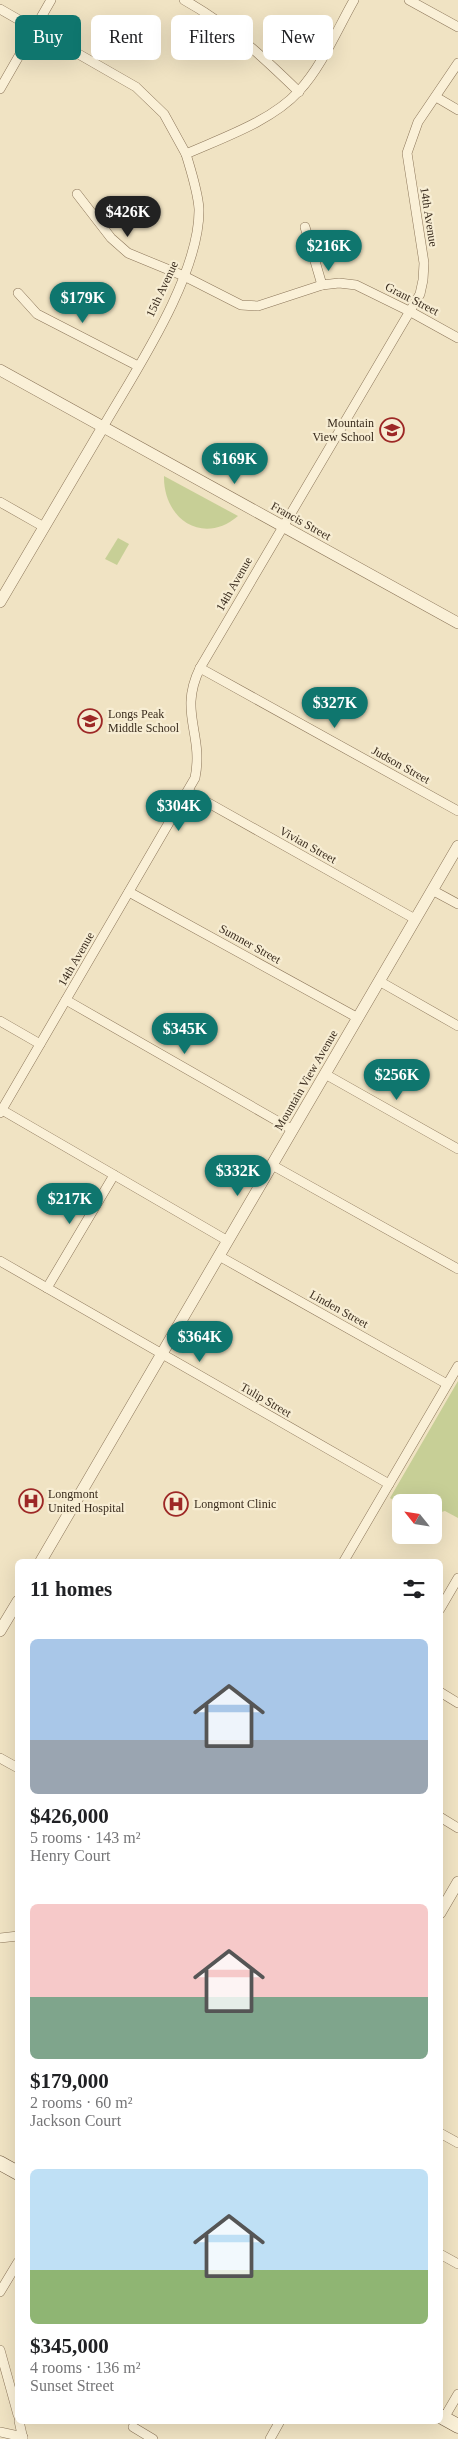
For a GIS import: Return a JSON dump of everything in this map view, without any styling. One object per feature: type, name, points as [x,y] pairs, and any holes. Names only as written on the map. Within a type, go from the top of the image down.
[{"type":"main road","points":[[0,2163],[15,2171]]},
{"type":"main road","points":[[443,2418],[458,2426]]},
{"type":"street","points":[[42,15],[51,0]]},
{"type":"street","points":[[184,0],[209,14],[248,43],[299,92]]},
{"type":"street","points":[[186,154],[246,127],[275,110],[299,92],[318,64],[354,0]]},
{"type":"street","points":[[409,0],[458,27]]},
{"type":"street","name":"15th Avenue","points":[[0,9],[15,18]]},
{"type":"street","name":"15th Avenue","points":[[0,602],[138,366],[184,276],[195,245],[199,209],[186,154],[164,114],[136,87],[81,56]]},
{"type":"street","points":[[0,89],[2,79],[15,59]]},
{"type":"street","name":"14th Avenue","points":[[1,1111],[195,778],[198,762],[198,745],[190,716],[190,698],[194,681],[200,668],[282,526],[314,477],[411,312],[424,280],[424,263],[407,153],[418,122],[458,64]]},
{"type":"street","points":[[436,97],[458,110]]},
{"type":"street","name":"Grant Street","points":[[77,194],[111,238],[128,253],[184,276],[241,305],[258,306],[322,285],[339,283],[356,285],[458,338]]},
{"type":"street","points":[[305,227],[322,285]]},
{"type":"street","points":[[18,293],[37,314],[138,366]]},
{"type":"street","name":"Francis Street","points":[[0,370],[458,623]]},
{"type":"street","points":[[0,502],[44,527]]},
{"type":"street","name":"Judson Street","points":[[200,668],[458,811]]},
{"type":"street","name":"Vivian Street","points":[[188,792],[415,919]]},
{"type":"street","name":"Mountain View Avenue","points":[[42,1559],[458,846]]},
{"type":"street","points":[[432,890],[458,904]]},
{"type":"street","name":"Sumner Street","points":[[129,892],[358,1018]]},
{"type":"street","points":[[379,981],[458,1026]]},
{"type":"street","points":[[66,1000],[293,1130]]},
{"type":"street","points":[[0,1021],[40,1044]]},
{"type":"street","points":[[325,1074],[458,1149]]},
{"type":"street","points":[[1,1111],[228,1241]]},
{"type":"street","points":[[272,1165],[458,1269]]},
{"type":"street","points":[[47,1288],[114,1175]]},
{"type":"street","name":"Linden Street","points":[[219,1256],[447,1384]]},
{"type":"street","name":"Tulip Street","points":[[0,1261],[389,1484]]},
{"type":"street","points":[[345,1559],[458,1366]]},
{"type":"street","points":[[443,1604],[458,1580]]},
{"type":"street","points":[[0,1631],[15,1606]]},
{"type":"street","points":[[443,1694],[458,1702]]},
{"type":"street","points":[[0,1758],[15,1766]]},
{"type":"street","points":[[443,1819],[458,1828]]},
{"type":"street","points":[[443,1908],[458,1882]]},
{"type":"street","points":[[0,1938],[15,1936]]},
{"type":"street","points":[[443,2135],[458,2143]]},
{"type":"street","points":[[443,2256],[458,2264]]},
{"type":"street","points":[[0,2292],[15,2267]]},
{"type":"street","points":[[0,2350],[13,2382],[15,2395]]},
{"type":"street","points":[[443,2416],[458,2394]]},
{"type":"street","points":[[0,2432],[23,2438],[20,2424]]},
{"type":"street","points":[[270,2439],[278,2424]]},
{"type":"street","points":[[133,2427],[154,2439]]},
{"type":"green space","points":[[164,476],[238,516],[225,525],[212,528],[199,528],[188,523],[170,505],[165,491]]},
{"type":"green space","points":[[118,538],[129,544],[117,565],[105,559]]},
{"type":"green space","points":[[458,1381],[458,1518],[445,1511],[442,1512],[442,1494],[392,1494]]},
{"type":"place","name":"Mountain View School","points":[[392,430]]},
{"type":"place","name":"Longs Peak Middle School","points":[[90,721]]},
{"type":"place","name":"Longmont United Hospital","points":[[31,1501]]},
{"type":"place","name":"Longmont Clinic","points":[[176,1504]]}]
